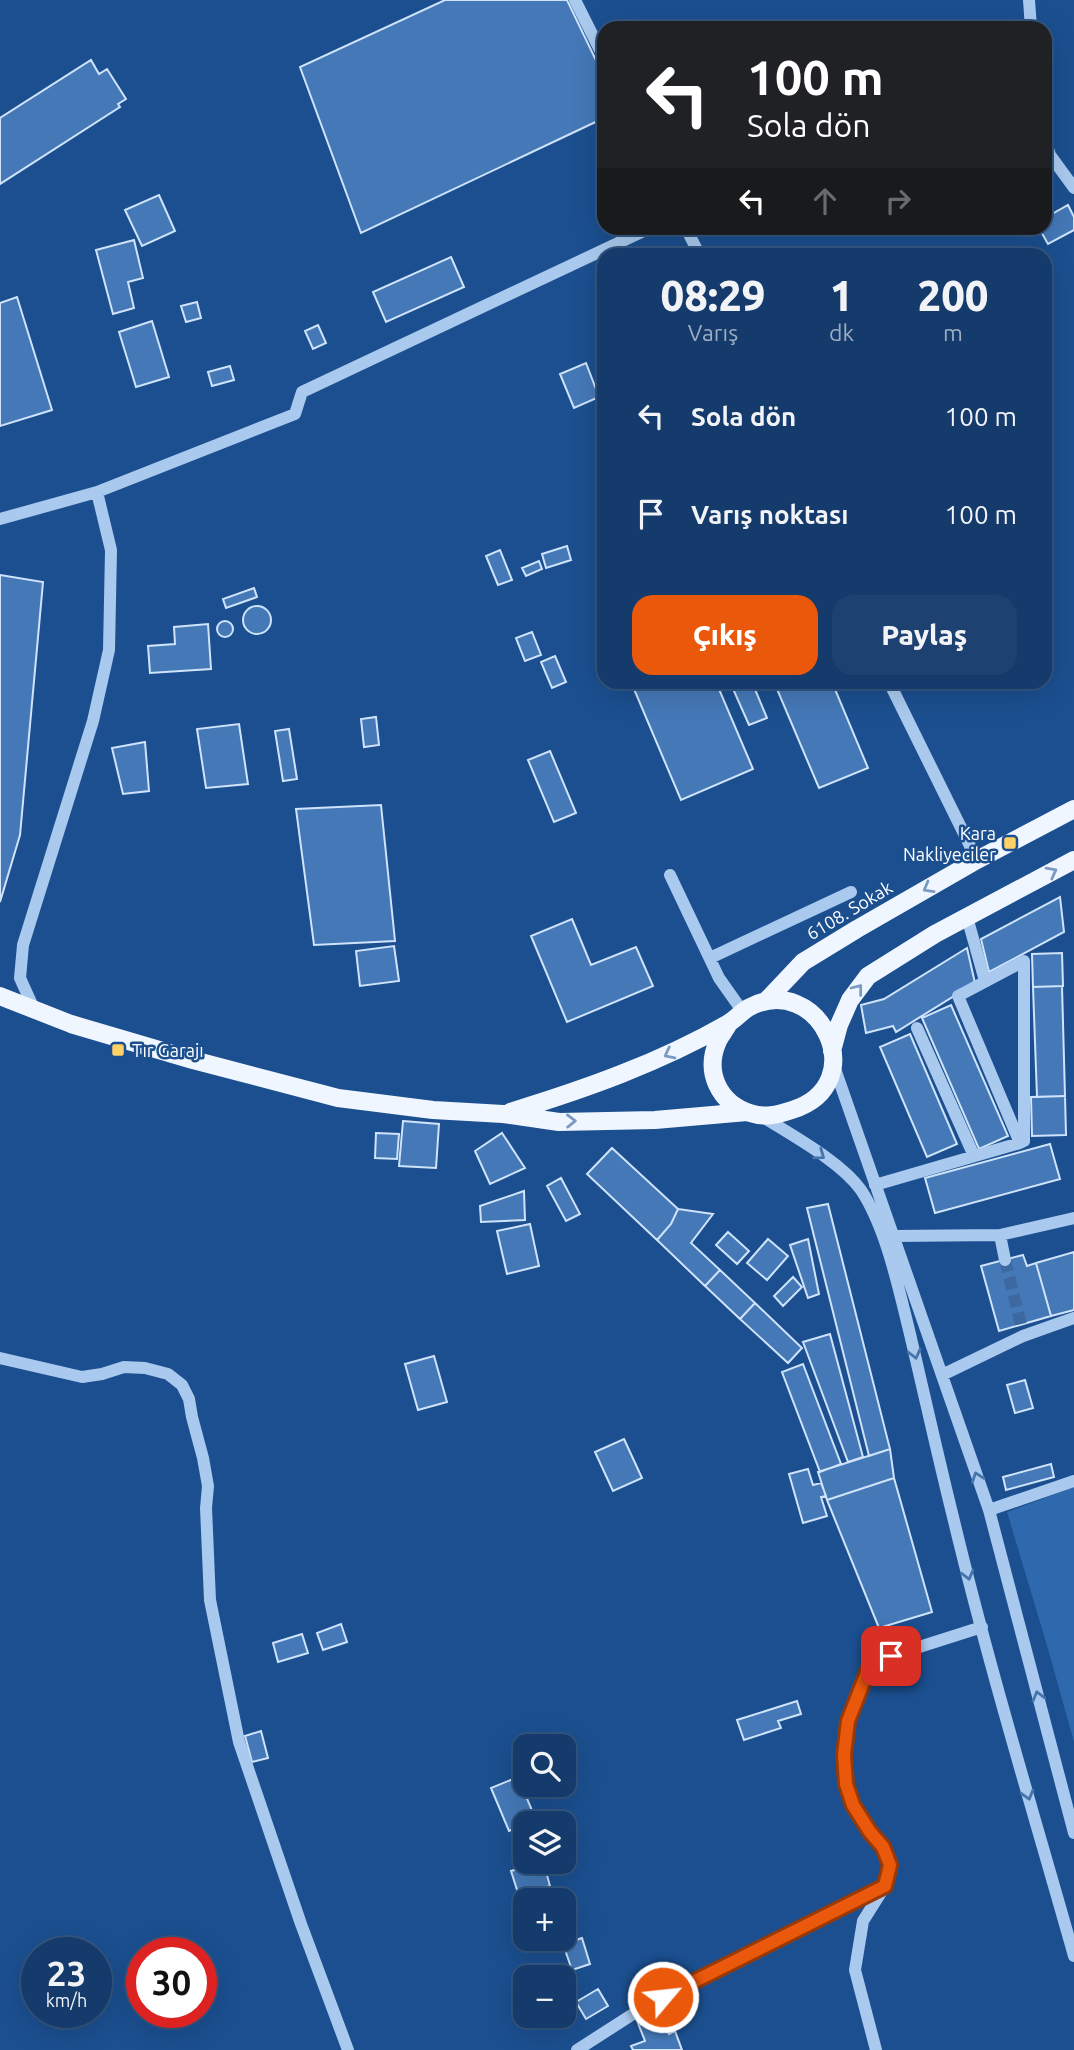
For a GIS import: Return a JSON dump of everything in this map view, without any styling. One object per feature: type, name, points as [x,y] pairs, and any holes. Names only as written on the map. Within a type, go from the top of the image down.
[{"type":"main road","name":"6108. Sokak","points":[[766,1001],[803,962],[977,860],[1074,809]]},
{"type":"main road","points":[[0,996],[71,1024],[338,1098],[559,1122],[755,1114],[801,1107],[819,1095],[831,1080],[839,1025],[850,1000],[868,976],[935,934],[1074,860]]},
{"type":"main road","points":[[503,1115],[578,1091],[658,1059],[766,1001],[782,999],[798,1004],[814,1015],[825,1029],[833,1058]]},
{"type":"main road","points":[[736,1018],[718,1041],[712,1062],[715,1081],[722,1096],[732,1105],[755,1114]]},
{"type":"street","points":[[575,0],[597,44]]},
{"type":"street","points":[[1029,0],[1030,21]]},
{"type":"street","points":[[1052,158],[1074,188]]},
{"type":"street","points":[[608,248],[635,235]]},
{"type":"street","points":[[0,519],[97,492],[295,414],[302,393],[597,253]]},
{"type":"street","points":[[34,1009],[20,978],[23,946],[93,721],[108,650],[111,550],[97,492]]},
{"type":"street","points":[[892,689],[977,860]]},
{"type":"street","points":[[670,875],[736,1018]]},
{"type":"street","points":[[710,958],[851,892]]},
{"type":"street","points":[[967,917],[985,981]]},
{"type":"street","points":[[875,1185],[1020,1143],[1024,1141],[1024,961],[958,996],[1020,1143]]},
{"type":"street","points":[[916,1028],[974,1156]]},
{"type":"street","points":[[833,1058],[989,1510],[1074,1833]]},
{"type":"street","points":[[755,1114],[845,1173],[860,1190],[880,1229],[897,1280],[954,1522],[982,1627],[1074,1956]]},
{"type":"street","points":[[893,1236],[1000,1235],[1074,1218]]},
{"type":"street","points":[[1000,1235],[1005,1260]]},
{"type":"street","points":[[942,1376],[1022,1330],[1074,1318]]},
{"type":"street","points":[[0,1358],[82,1377],[124,1367],[145,1368],[167,1374],[182,1385],[190,1399],[208,1486],[206,1519],[210,1600],[239,1742],[301,1924],[348,2050]]},
{"type":"street","points":[[989,1510],[1074,1480]]},
{"type":"street","points":[[876,2050],[855,1970],[863,1921],[885,1886],[890,1865],[883,1847],[853,1805],[846,1784],[844,1755],[848,1721],[868,1670],[891,1656],[982,1627]]},
{"type":"street","points":[[577,2050],[644,2007],[702,1976],[885,1886]]},
{"type":"shaded area","points":[[1074,1487],[1074,1742],[1007,1512]]},
{"type":"building","points":[[445,0],[567,0],[597,62],[597,121],[361,233],[300,67]]},
{"type":"building","points":[[91,60],[99,74],[107,69],[126,99],[118,104],[120,107],[0,184],[0,118]]},
{"type":"building","points":[[159,195],[175,231],[142,246],[125,210]]},
{"type":"building","points":[[1068,205],[1074,217],[1074,230],[1048,244],[1043,235],[1052,235],[1052,214]]},
{"type":"building","points":[[134,240],[143,278],[128,282],[134,308],[113,314],[96,250]]},
{"type":"building","points":[[451,257],[464,287],[386,322],[373,292]]},
{"type":"building","points":[[17,297],[52,410],[0,426],[0,303]]},
{"type":"building","points":[[197,302],[201,318],[186,322],[181,306]]},
{"type":"building","points":[[152,321],[169,377],[136,387],[119,332]]},
{"type":"building","points":[[318,325],[326,343],[313,349],[305,331]]},
{"type":"building","points":[[586,363],[597,398],[574,408],[560,374]]},
{"type":"building","points":[[230,366],[234,380],[212,386],[208,372]]},
{"type":"building","points":[[567,546],[571,560],[546,568],[542,554]]},
{"type":"building","points":[[500,550],[512,580],[498,585],[486,556]]},
{"type":"building","points":[[539,561],[542,569],[526,576],[522,568]]},
{"type":"building","points":[[0,575],[43,582],[20,835],[0,902]]},
{"type":"building","points":[[254,588],[257,597],[226,608],[223,599]]},
{"type":"building","points":[[257,606],[267,610],[271,620],[267,630],[257,634],[247,630],[243,620],[247,610]]},
{"type":"building","points":[[225,621],[233,629],[225,637],[217,629]]},
{"type":"building","points":[[208,624],[211,669],[150,673],[148,646],[175,644],[174,627]]},
{"type":"building","points":[[532,632],[541,655],[525,661],[516,638]]},
{"type":"building","points":[[555,656],[566,682],[552,688],[541,662]]},
{"type":"building","points":[[634,689],[719,689],[753,769],[681,800]]},
{"type":"building","points":[[733,689],[755,689],[767,718],[749,725]]},
{"type":"building","points":[[777,689],[835,689],[868,768],[819,788]]},
{"type":"building","points":[[376,717],[379,745],[364,747],[361,719]]},
{"type":"building","points":[[239,724],[248,784],[206,788],[197,729]]},
{"type":"building","points":[[289,729],[297,779],[283,781],[275,731]]},
{"type":"building","points":[[145,742],[149,791],[123,794],[112,748]]},
{"type":"building","points":[[550,751],[576,813],[554,822],[528,760]]},
{"type":"building","points":[[381,805],[395,941],[314,945],[296,809]]},
{"type":"building","points":[[1060,897],[1064,932],[989,972],[981,939]]},
{"type":"building","points":[[572,919],[591,965],[636,947],[653,986],[567,1022],[531,936]]},
{"type":"building","points":[[394,946],[399,981],[360,986],[356,951]]},
{"type":"building","points":[[967,948],[975,983],[896,1032],[893,1026],[866,1033],[861,1005],[884,999]]},
{"type":"building","points":[[1062,953],[1063,986],[1033,987],[1032,954]]},
{"type":"building","points":[[1062,986],[1065,1096],[1037,1097],[1033,987]]},
{"type":"building","points":[[951,1005],[1008,1136],[979,1149],[922,1018]]},
{"type":"building","points":[[910,1034],[957,1144],[927,1157],[880,1047]]},
{"type":"building","points":[[1065,1096],[1066,1135],[1032,1136],[1031,1097]]},
{"type":"building","points":[[403,1121],[439,1124],[436,1168],[399,1166]]},
{"type":"building","points":[[376,1133],[399,1134],[397,1159],[375,1158]]},
{"type":"building","points":[[502,1133],[525,1168],[490,1184],[475,1151]]},
{"type":"building","points":[[1050,1144],[1060,1179],[935,1213],[925,1178]]},
{"type":"building","points":[[612,1148],[678,1209],[671,1224],[657,1240],[587,1174]]},
{"type":"building","points":[[561,1178],[580,1214],[566,1221],[547,1186]]},
{"type":"building","points":[[524,1191],[525,1220],[481,1222],[480,1206]]},
{"type":"building","points":[[828,1204],[890,1449],[869,1456],[807,1208]]},
{"type":"building","points":[[678,1209],[713,1214],[691,1243],[720,1270],[705,1286],[657,1240],[671,1224]]},
{"type":"building","points":[[530,1224],[539,1266],[507,1274],[497,1231]]},
{"type":"building","points":[[728,1232],[749,1251],[737,1264],[716,1245]]},
{"type":"building","points":[[768,1239],[788,1256],[767,1280],[747,1263]]},
{"type":"building","points":[[808,1239],[819,1294],[808,1298],[790,1245]]},
{"type":"building","points":[[1074,1252],[1074,1310],[1051,1316],[1036,1263]]},
{"type":"building","points":[[1023,1255],[1027,1266],[1036,1263],[1051,1316],[999,1331],[981,1266]]},
{"type":"building","points":[[720,1270],[755,1303],[740,1319],[705,1286]]},
{"type":"building","points":[[793,1277],[802,1287],[783,1306],[774,1296]]},
{"type":"building","points":[[755,1303],[802,1348],[788,1363],[740,1319]]},
{"type":"building","points":[[830,1334],[863,1457],[848,1462],[803,1342]]},
{"type":"building","points":[[434,1356],[447,1402],[418,1410],[405,1364]]},
{"type":"building","points":[[803,1364],[841,1464],[820,1472],[782,1372]]},
{"type":"building","points":[[1025,1380],[1033,1408],[1015,1413],[1007,1385]]},
{"type":"building","points":[[624,1439],[642,1478],[613,1491],[595,1452]]},
{"type":"building","points":[[890,1449],[894,1478],[827,1500],[818,1472]]},
{"type":"building","points":[[1051,1464],[1054,1477],[1006,1490],[1003,1477]]},
{"type":"building","points":[[808,1469],[813,1485],[821,1483],[826,1496],[821,1497],[827,1516],[803,1523],[789,1474]]},
{"type":"building","points":[[894,1478],[932,1612],[879,1628],[827,1500]]},
{"type":"building","points":[[341,1624],[347,1642],[323,1650],[317,1633]]},
{"type":"building","points":[[302,1634],[308,1653],[278,1662],[273,1643]]},
{"type":"building","points":[[797,1701],[801,1714],[778,1721],[781,1728],[744,1740],[737,1720]]},
{"type":"building","points":[[261,1731],[268,1758],[252,1762],[245,1736]]},
{"type":"building","points":[[513,1779],[513,1797],[526,1797],[532,1811],[513,1811],[513,1829],[509,1831],[491,1788]]},
{"type":"building","points":[[511,1871],[513,1874],[547,1874],[550,1886],[516,1888]]},
{"type":"building","points":[[582,1938],[590,1964],[576,1969],[576,1965],[570,1965],[565,1951],[576,1951],[576,1940]]},
{"type":"building","points":[[598,1989],[608,2006],[586,2019],[576,2002]]},
{"type":"building","points":[[661,2009],[669,2034],[675,2031],[682,2050],[633,2050],[631,2046],[645,2041],[636,2018]]},
{"type":"tunnel","points":[[1005,1260],[1021,1325]]},
{"type":"place","name":"Kara Nakliyeciler","points":[[1010,843]]},
{"type":"place","name":"Tır Garajı","points":[[118,1050]]},
{"type":"route","points":[[663,1997],[885,1886],[890,1865],[883,1847],[853,1805],[846,1784],[844,1755],[848,1721],[868,1670],[891,1656]]}]
